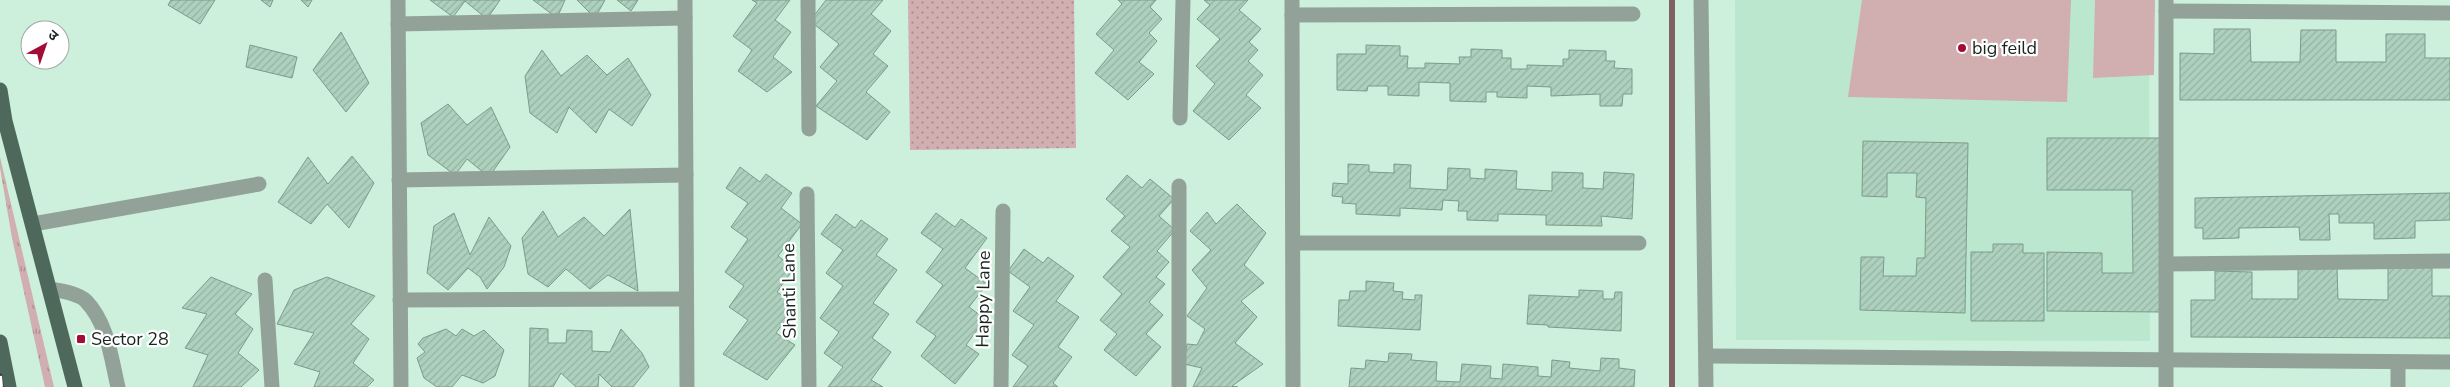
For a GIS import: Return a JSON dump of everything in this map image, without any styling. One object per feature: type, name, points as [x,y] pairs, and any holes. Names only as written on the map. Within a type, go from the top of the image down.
[{"type":"main road","points":[[0,90],[6,120],[75,387]]},
{"type":"main road","points":[[0,342],[9,387]]},
{"type":"street","points":[[398,0],[401,387]]},
{"type":"street","points":[[685,0],[687,387]]},
{"type":"street","points":[[808,0],[809,129]]},
{"type":"street","points":[[1180,118],[1183,0]]},
{"type":"street","points":[[1701,0],[1706,387]]},
{"type":"street","points":[[2166,387],[2166,6],[2450,13]]},
{"type":"street","points":[[1293,387],[1292,7],[1633,14]]},
{"type":"street","points":[[398,24],[685,18]]},
{"type":"street","points":[[400,180],[686,175]]},
{"type":"street","points":[[33,224],[259,184]]},
{"type":"street","points":[[1179,186],[1179,387]]},
{"type":"street","name":"Shanti Lane","points":[[807,194],[809,387]]},
{"type":"street","name":"Happy Lane","points":[[1001,387],[1002,211]]},
{"type":"street","points":[[1293,243],[1639,243]]},
{"type":"street","points":[[2166,264],[2450,260]]},
{"type":"street","points":[[265,280],[272,387]]},
{"type":"street","points":[[50,289],[65,292],[85,300],[103,326],[118,387]]},
{"type":"street","points":[[400,300],[686,299]]},
{"type":"street","points":[[1706,356],[2450,362]]},
{"type":"street","points":[[2398,362],[2398,387]]},
{"type":"shaded area","points":[[1735,0],[2149,0],[2150,341],[1736,340]]},
{"type":"green space","points":[[908,0],[1074,0],[1076,148],[910,150]]},
{"type":"green space","name":"big feild","points":[[1862,0],[2071,0],[2067,102],[1848,97]]},
{"type":"green space","points":[[2095,0],[2155,0],[2154,75],[2093,78]]},
{"type":"green space","points":[[0,157],[54,387],[45,387],[12,238],[0,168]]},
{"type":"building","points":[[171,0],[215,0],[200,24],[168,5]]},
{"type":"building","points":[[261,0],[273,0],[270,7]]},
{"type":"building","points":[[301,0],[312,0],[308,7]]},
{"type":"building","points":[[430,0],[500,0],[487,19],[465,1],[453,17]]},
{"type":"building","points":[[533,0],[565,0],[557,18]]},
{"type":"building","points":[[577,0],[605,0],[595,18]]},
{"type":"building","points":[[617,0],[638,0],[631,11]]},
{"type":"building","points":[[752,0],[790,0],[775,20],[791,32],[773,57],[792,72],[767,92],[738,71],[752,50],[733,36],[757,3]]},
{"type":"building","points":[[826,0],[883,0],[871,14],[891,31],[873,54],[888,66],[866,92],[890,112],[867,140],[816,106],[837,81],[820,67],[839,44],[810,21]]},
{"type":"building","points":[[1118,0],[1156,0],[1150,7],[1162,19],[1149,33],[1157,41],[1139,62],[1154,74],[1128,100],[1095,73],[1114,50],[1096,34],[1122,4]]},
{"type":"building","points":[[1204,0],[1248,0],[1239,10],[1261,29],[1249,42],[1258,50],[1248,61],[1263,75],[1246,95],[1261,108],[1229,140],[1193,111],[1215,84],[1196,66],[1220,39],[1197,19],[1210,5]]},
{"type":"building","points":[[2214,29],[2250,29],[2251,62],[2300,62],[2301,30],[2336,30],[2336,62],[2386,62],[2386,34],[2425,34],[2425,58],[2450,58],[2450,100],[2180,100],[2180,53],[2214,54]]},
{"type":"building","points":[[341,32],[369,83],[346,112],[313,70]]},
{"type":"building","points":[[250,45],[297,57],[292,78],[246,67]]},
{"type":"building","points":[[1366,45],[1400,46],[1400,56],[1408,56],[1407,68],[1425,68],[1425,63],[1460,64],[1459,57],[1471,57],[1471,49],[1502,50],[1502,58],[1511,58],[1511,69],[1527,69],[1527,65],[1563,66],[1563,59],[1569,59],[1569,50],[1606,51],[1606,61],[1615,61],[1614,68],[1632,69],[1632,94],[1623,94],[1622,106],[1600,106],[1600,94],[1551,96],[1551,87],[1527,86],[1527,98],[1497,97],[1497,92],[1486,92],[1486,102],[1450,101],[1450,83],[1419,82],[1419,96],[1388,95],[1388,86],[1368,86],[1367,91],[1337,90],[1337,54],[1366,54]]},
{"type":"building","points":[[542,50],[561,76],[587,55],[607,75],[628,58],[651,95],[632,126],[609,109],[596,133],[569,107],[557,133],[530,113],[525,76]]},
{"type":"building","points":[[448,104],[467,125],[491,107],[510,147],[489,177],[467,159],[455,175],[428,155],[421,123]]},
{"type":"building","points":[[2047,138],[2160,138],[2161,312],[2047,311],[2047,252],[2102,253],[2102,273],[2133,273],[2132,190],[2047,190]]},
{"type":"building","points":[[1863,141],[1968,143],[1965,313],[1860,310],[1861,257],[1884,257],[1883,276],[1916,276],[1917,258],[1925,258],[1926,198],[1916,197],[1917,173],[1887,173],[1887,197],[1862,196]]},
{"type":"building","points":[[352,156],[374,183],[349,228],[327,204],[311,224],[278,202],[308,157],[328,184]]},
{"type":"building","points":[[1348,164],[1369,165],[1369,172],[1394,173],[1394,164],[1411,165],[1410,188],[1447,190],[1448,168],[1470,169],[1470,178],[1485,179],[1485,169],[1517,171],[1516,189],[1552,191],[1552,172],[1583,173],[1583,188],[1603,189],[1604,172],[1634,174],[1632,219],[1601,216],[1602,226],[1546,225],[1546,215],[1498,214],[1498,221],[1467,220],[1467,211],[1458,211],[1459,201],[1443,200],[1442,210],[1400,208],[1400,216],[1356,214],[1356,204],[1342,203],[1343,197],[1332,196],[1333,183],[1348,184]]},
{"type":"building","points":[[740,167],[760,182],[766,174],[792,193],[781,208],[802,224],[778,256],[794,268],[777,292],[796,305],[776,333],[795,345],[767,380],[723,354],[748,320],[729,307],[744,286],[725,272],[748,239],[731,227],[748,203],[726,188]]},
{"type":"building","points":[[1127,175],[1142,188],[1150,179],[1174,199],[1159,216],[1175,230],[1157,251],[1169,262],[1156,277],[1165,284],[1149,302],[1163,315],[1146,334],[1161,347],[1136,376],[1104,350],[1117,334],[1100,320],[1122,294],[1103,277],[1130,247],[1111,231],[1125,216],[1106,199]]},
{"type":"building","points":[[2450,193],[2450,220],[2415,221],[2415,238],[2374,239],[2374,223],[2339,223],[2339,214],[2329,214],[2330,240],[2300,240],[2299,227],[2239,228],[2239,238],[2203,239],[2203,228],[2195,228],[2195,198]]},
{"type":"building","points":[[1237,204],[1266,233],[1244,265],[1264,283],[1241,301],[1257,317],[1235,343],[1263,364],[1232,386],[1238,387],[1193,387],[1202,368],[1184,364],[1187,344],[1197,345],[1205,329],[1187,316],[1207,288],[1192,270],[1211,250],[1190,231],[1207,212],[1216,224]]},
{"type":"building","points":[[630,209],[638,291],[608,275],[590,289],[566,269],[548,287],[528,274],[522,238],[543,211],[558,237],[584,217],[604,236]]},
{"type":"building","points":[[454,213],[470,255],[489,217],[511,246],[504,267],[487,289],[480,277],[468,268],[448,290],[427,273],[434,226]]},
{"type":"building","points":[[936,213],[955,227],[961,219],[987,238],[965,268],[987,284],[969,307],[985,319],[966,345],[979,354],[955,384],[921,356],[936,336],[916,322],[943,285],[926,272],[943,249],[921,233]]},
{"type":"building","points":[[836,214],[855,228],[861,220],[888,239],[876,255],[897,270],[873,303],[889,314],[872,338],[891,352],[871,380],[883,387],[828,387],[843,367],[824,353],[839,332],[820,318],[843,286],[826,273],[843,250],[821,234]]},
{"type":"building","points":[[1993,244],[2023,244],[2023,253],[2044,253],[2044,321],[1971,321],[1971,252],[1993,252]]},
{"type":"building","points":[[1024,249],[1043,263],[1048,257],[1074,276],[1056,301],[1079,317],[1058,347],[1072,357],[1053,383],[1058,387],[1013,387],[1028,366],[1012,355],[1034,325],[1013,311],[1030,287],[1008,271]]},
{"type":"building","points":[[2298,267],[2337,268],[2338,299],[2388,300],[2388,267],[2432,267],[2432,296],[2450,296],[2450,338],[2191,337],[2191,300],[2215,300],[2215,271],[2252,272],[2252,299],[2298,299]]},
{"type":"building","points":[[211,277],[252,294],[235,314],[253,329],[238,353],[259,370],[241,387],[193,387],[208,355],[185,348],[207,314],[182,308]]},
{"type":"building","points":[[327,277],[375,296],[351,324],[369,339],[353,363],[374,380],[367,387],[314,387],[320,372],[294,364],[314,333],[277,324],[294,290]]},
{"type":"building","points":[[1366,281],[1394,283],[1393,291],[1403,292],[1402,299],[1415,300],[1415,295],[1422,295],[1420,330],[1338,326],[1339,300],[1349,300],[1350,291],[1366,291]]},
{"type":"building","points":[[1579,290],[1603,291],[1603,299],[1614,299],[1615,292],[1622,292],[1621,331],[1527,324],[1529,295],[1579,297]]},
{"type":"building","points":[[530,328],[548,329],[548,343],[566,343],[567,330],[592,331],[592,351],[610,352],[621,329],[642,353],[649,367],[633,387],[612,387],[599,374],[598,387],[576,387],[561,373],[553,387],[529,387]]},
{"type":"building","points":[[446,329],[456,336],[462,329],[474,336],[484,330],[504,350],[495,376],[483,383],[462,375],[452,387],[437,387],[424,378],[417,358],[425,352],[418,344],[423,338]]},
{"type":"building","points":[[1389,353],[1412,354],[1411,360],[1437,362],[1436,381],[1460,382],[1462,364],[1491,366],[1490,378],[1502,379],[1503,364],[1538,367],[1538,376],[1551,377],[1552,360],[1570,362],[1569,368],[1600,371],[1601,358],[1619,359],[1619,368],[1635,370],[1634,387],[1349,387],[1351,368],[1365,369],[1366,360],[1388,362]]},
{"type":"waterway","points":[[1672,0],[1672,387]]},
{"type":"railway","points":[[0,376],[1,387]]},
{"type":"place","name":"big feild","points":[[1962,48]]},
{"type":"place","name":"Sector 28","points":[[81,339]]}]
